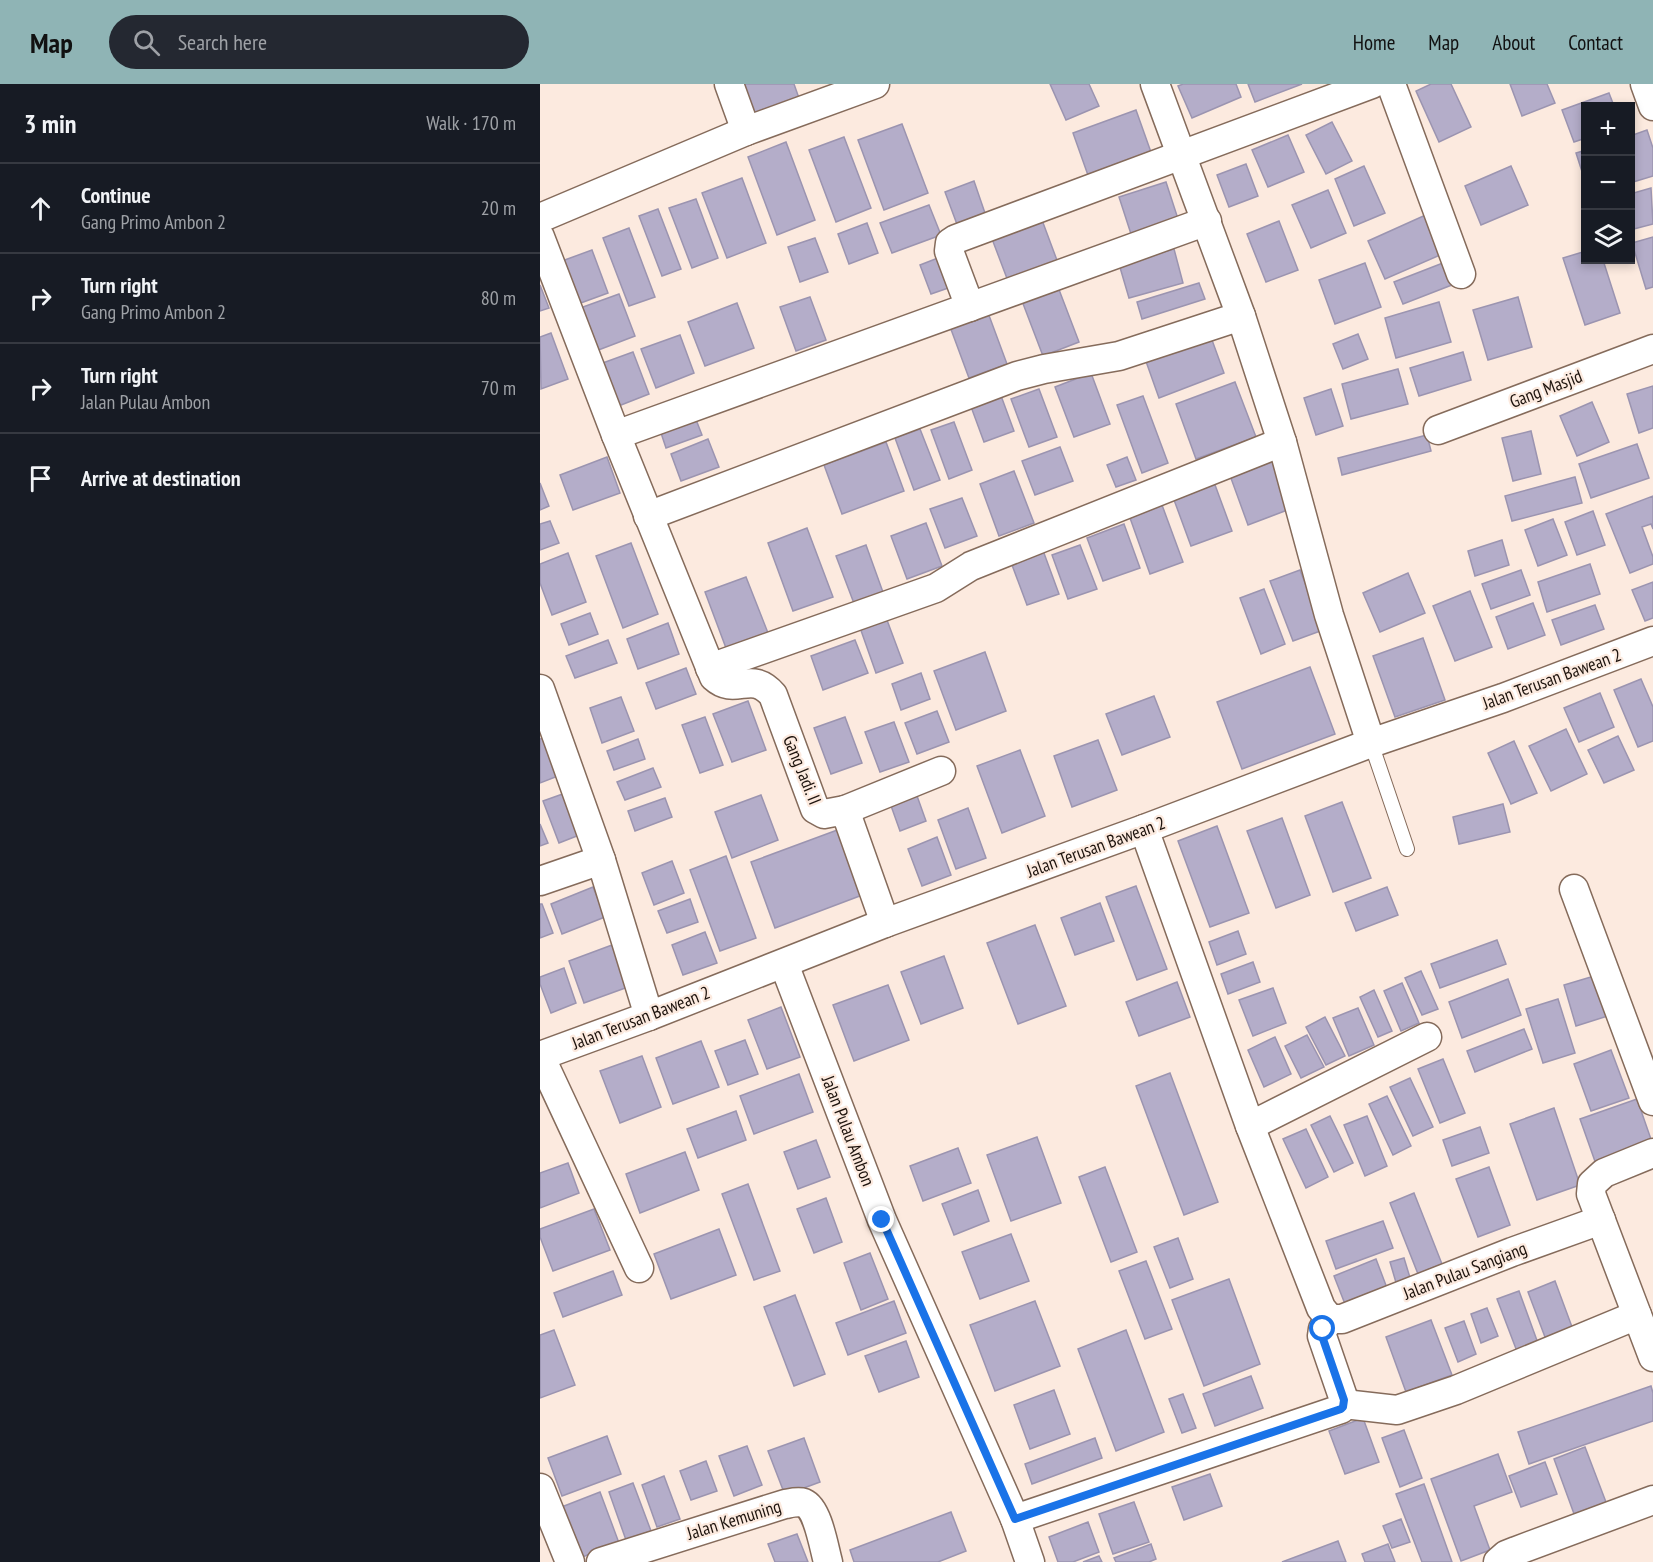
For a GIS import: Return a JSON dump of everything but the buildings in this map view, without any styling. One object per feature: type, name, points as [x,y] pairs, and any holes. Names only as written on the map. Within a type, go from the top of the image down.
[{"type":"street","points":[[729,84],[746,131]]},
{"type":"street","points":[[540,218],[746,131],[810,95],[875,84]]},
{"type":"street","points":[[1155,84],[1208,221],[1241,315],[1282,442],[1329,615],[1371,743]]},
{"type":"street","points":[[970,307],[949,250],[950,243],[956,239],[1372,84]]},
{"type":"street","points":[[1391,84],[1461,274]]},
{"type":"street","points":[[1646,84],[1653,106]]},
{"type":"street","points":[[616,435],[1208,221]]},
{"type":"street","points":[[540,237],[616,435],[710,668],[936,588],[971,566],[1282,442]]},
{"type":"street","points":[[648,516],[1017,375],[1119,356],[1241,315]]},
{"type":"street","name":"Gang Masjid","points":[[1438,430],[1653,349]]},
{"type":"street","name":"Jalan Terusan Bawean 2","points":[[540,1056],[784,964],[885,923],[1144,829],[1371,743],[1503,698],[1653,641]]},
{"type":"street","name":"Gang Jadi. II","points":[[710,668],[714,677],[724,685],[754,682],[762,684],[773,695],[815,810],[824,814],[845,810],[885,923]]},
{"type":"street","points":[[543,706],[602,860],[649,1016]]},
{"type":"street","points":[[845,810],[941,771]]},
{"type":"street","points":[[1015,1519],[1341,1409],[1344,1404],[1322,1336],[1323,1329],[1330,1319],[1321,1308],[1250,1126],[1144,829]]},
{"type":"street","points":[[540,881],[602,860]]},
{"type":"street","points":[[1574,889],[1653,1101]]},
{"type":"street","name":"Jalan Pulau Ambon","points":[[784,964],[882,1220],[1015,1519],[1030,1562]]},
{"type":"street","points":[[1250,1126],[1427,1037]]},
{"type":"street","points":[[540,1056],[639,1268]]},
{"type":"street","points":[[1653,1153],[1604,1173],[1592,1184],[1591,1194],[1653,1357]]},
{"type":"street","name":"Jalan Pulau Sangiang","points":[[1330,1319],[1342,1319],[1601,1220]]},
{"type":"street","points":[[1344,1404],[1396,1410],[1456,1390],[1637,1315]]},
{"type":"street","points":[[540,1488],[570,1562]]},
{"type":"street","points":[[1498,1562],[1506,1555],[1516,1551],[1653,1500]]},
{"type":"street","name":"Jalan Kemuning","points":[[601,1562],[785,1504],[798,1502],[806,1503],[815,1515],[828,1562]]},
{"type":"lane","points":[[1371,743],[1407,849]]},
{"type":"route","points":[[882,1220],[1015,1519],[1341,1409],[1344,1400],[1322,1336],[1323,1329]]}]
